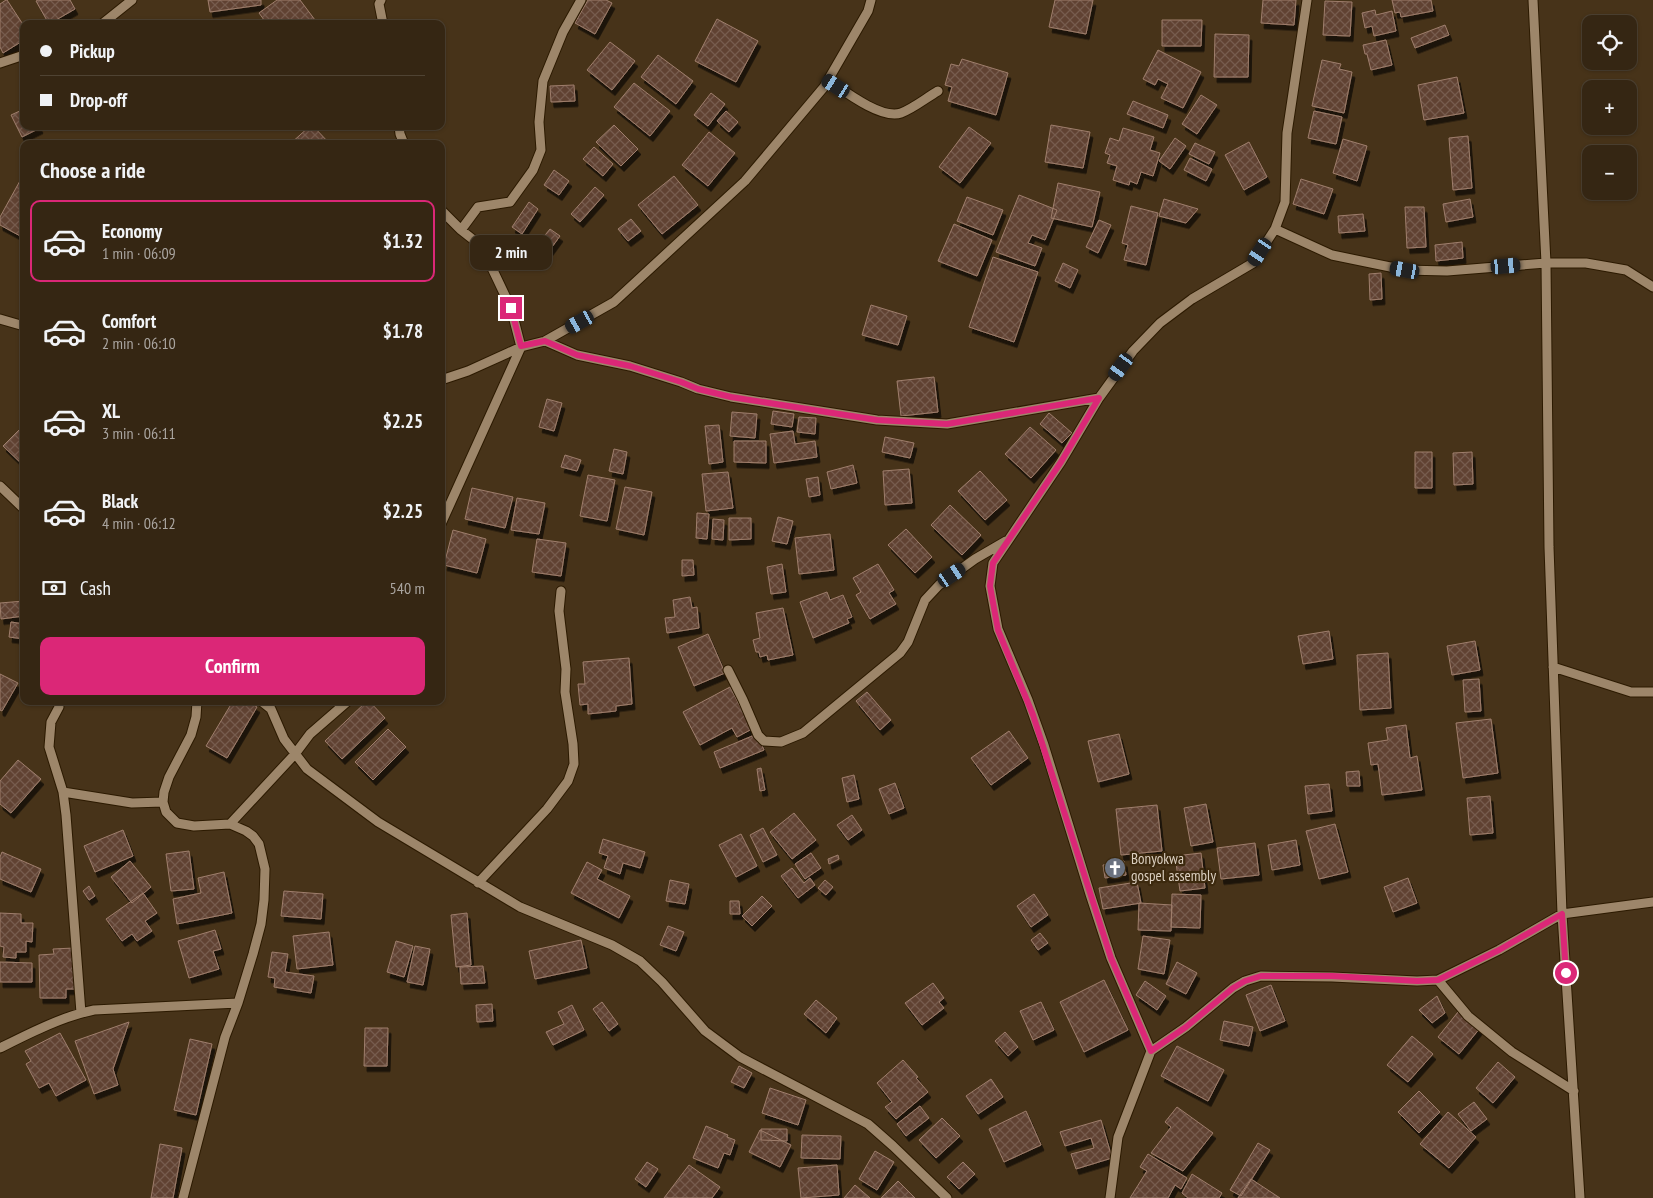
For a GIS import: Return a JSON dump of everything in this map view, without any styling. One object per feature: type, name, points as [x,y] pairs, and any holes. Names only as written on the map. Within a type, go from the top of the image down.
[{"type":"street","points":[[107,20],[132,0]]},
{"type":"street","points":[[461,230],[478,207],[510,202],[533,170],[541,150],[539,122],[543,82],[563,32],[581,0]]},
{"type":"street","points":[[445,379],[468,372],[521,346],[545,341],[614,302],[745,181],[824,87],[868,12],[871,0]]},
{"type":"street","points":[[1151,1051],[1111,958],[1031,709],[998,630],[990,586],[993,563],[1061,462],[1099,398],[1133,351],[1160,323],[1192,299],[1253,263],[1275,229],[1285,202],[1287,133],[1308,0]]},
{"type":"street","points":[[1533,0],[1546,263],[1549,547],[1562,914],[1580,1198]]},
{"type":"street","points":[[378,1],[382,20]]},
{"type":"street","points":[[0,63],[20,56]]},
{"type":"street","points":[[828,80],[859,100],[887,114],[900,114],[938,91]]},
{"type":"street","points":[[445,214],[475,241],[491,266],[511,308],[521,346],[445,515]]},
{"type":"street","points":[[1275,229],[1332,255],[1405,270],[1447,270],[1546,263],[1586,263],[1626,270],[1653,287]]},
{"type":"street","points":[[0,319],[20,325]]},
{"type":"street","points":[[545,341],[577,355],[630,366],[698,389],[731,397],[877,420],[947,424],[1099,398]]},
{"type":"street","points":[[0,486],[20,505]]},
{"type":"street","points":[[728,670],[758,735],[764,741],[781,742],[803,733],[900,653],[908,642],[925,600],[939,585],[976,559],[1008,540]]},
{"type":"street","points":[[478,883],[547,809],[568,781],[574,764],[559,612],[561,591]]},
{"type":"street","points":[[1553,667],[1631,692],[1653,692]]},
{"type":"street","points":[[59,705],[51,722],[49,747],[63,792],[68,832],[81,1013]]},
{"type":"street","points":[[183,1198],[225,1037],[238,1003],[261,924],[265,868],[259,844],[246,831],[230,824],[194,826],[177,822],[166,812],[163,802],[164,792],[169,777],[191,735],[198,705]]},
{"type":"street","points":[[266,705],[271,709],[284,738],[307,769],[378,822],[478,883],[520,906],[612,945],[640,961],[662,982],[705,1031],[740,1057],[868,1124],[947,1198]]},
{"type":"street","points":[[230,824],[295,754],[310,734],[343,705]]},
{"type":"street","points":[[63,792],[132,803],[163,802]]},
{"type":"street","points":[[1110,1198],[1118,1137],[1151,1051],[1186,1027],[1233,988],[1245,981],[1261,976],[1332,976],[1417,981],[1438,980],[1499,950],[1562,914],[1653,902]]},
{"type":"street","points":[[1438,980],[1468,1016],[1512,1052],[1574,1091]]},
{"type":"street","points":[[0,1048],[31,1033],[81,1013],[94,1010],[238,1003]]},
{"type":"building","points":[[7,0],[20,20],[20,42],[3,53],[0,47],[0,4]]},
{"type":"building","points":[[70,0],[75,9],[56,20],[47,20],[36,1]]},
{"type":"building","points":[[208,0],[261,0],[261,5],[210,12]]},
{"type":"building","points":[[277,0],[300,0],[315,20],[264,20],[259,13]]},
{"type":"building","points":[[588,0],[606,0],[612,3],[595,34],[575,23]]},
{"type":"building","points":[[1055,0],[1093,0],[1086,34],[1049,27]]},
{"type":"building","points":[[1263,0],[1296,0],[1294,25],[1261,23]]},
{"type":"building","points":[[1392,0],[1431,0],[1433,11],[1401,17],[1400,12],[1395,13]]},
{"type":"building","points":[[1325,1],[1352,2],[1350,36],[1323,35]]},
{"type":"building","points":[[1375,10],[1376,15],[1392,11],[1396,31],[1374,36],[1372,26],[1365,28],[1362,13]]},
{"type":"building","points":[[717,19],[758,41],[736,82],[695,61]]},
{"type":"building","points":[[1162,20],[1202,20],[1201,46],[1162,46]]},
{"type":"building","points":[[1445,25],[1449,35],[1415,48],[1411,38]]},
{"type":"building","points":[[1215,34],[1249,35],[1248,77],[1214,77]]},
{"type":"building","points":[[1386,40],[1392,65],[1371,70],[1363,45]]},
{"type":"building","points":[[610,42],[635,61],[612,90],[587,70]]},
{"type":"building","points":[[1158,50],[1201,72],[1183,108],[1161,98],[1168,84],[1158,79],[1155,85],[1143,79]]},
{"type":"building","points":[[658,55],[693,81],[676,104],[641,77]]},
{"type":"building","points":[[962,59],[1008,73],[996,115],[948,101],[952,87],[945,85],[951,64],[959,66]]},
{"type":"building","points":[[1322,60],[1341,64],[1339,69],[1352,72],[1344,113],[1312,106]]},
{"type":"building","points":[[1457,77],[1464,113],[1424,120],[1418,85]]},
{"type":"building","points":[[634,83],[670,111],[650,136],[614,107]]},
{"type":"building","points":[[574,85],[575,101],[551,102],[550,86]]},
{"type":"building","points":[[711,93],[725,104],[708,126],[694,115]]},
{"type":"building","points":[[1201,95],[1217,105],[1197,134],[1182,124]]},
{"type":"building","points":[[1133,101],[1168,115],[1163,128],[1127,114]]},
{"type":"building","points":[[20,111],[20,130],[36,130],[22,137],[11,115]]},
{"type":"building","points":[[726,111],[738,122],[729,132],[717,121]]},
{"type":"building","points":[[1314,111],[1342,117],[1336,144],[1308,138]]},
{"type":"building","points":[[614,125],[638,149],[621,166],[596,142]]},
{"type":"building","points":[[1051,125],[1090,132],[1083,168],[1045,162]]},
{"type":"building","points":[[969,127],[991,143],[960,183],[939,167]]},
{"type":"building","points":[[1123,128],[1154,137],[1150,150],[1160,153],[1153,176],[1141,172],[1137,184],[1130,181],[1129,185],[1113,180],[1117,166],[1107,163],[1110,155],[1105,153],[1110,138],[1119,141]]},
{"type":"building","points":[[306,130],[317,130],[326,140],[294,140]]},
{"type":"building","points":[[709,132],[735,153],[708,186],[682,165]]},
{"type":"building","points":[[1468,136],[1472,188],[1453,190],[1449,138]]},
{"type":"building","points":[[1175,138],[1186,146],[1170,169],[1159,161]]},
{"type":"building","points":[[1343,139],[1367,146],[1357,181],[1333,173]]},
{"type":"building","points":[[1249,142],[1267,177],[1244,190],[1225,155]]},
{"type":"building","points":[[1195,143],[1215,152],[1209,164],[1189,154]]},
{"type":"building","points":[[594,147],[613,164],[603,176],[583,159]]},
{"type":"building","points":[[1190,158],[1212,169],[1206,181],[1184,170]]},
{"type":"building","points":[[554,170],[569,181],[559,195],[544,185]]},
{"type":"building","points":[[674,176],[698,205],[662,234],[638,205]]},
{"type":"building","points":[[1301,179],[1333,189],[1324,214],[1293,204]]},
{"type":"building","points":[[20,181],[20,236],[0,225],[0,217]]},
{"type":"building","points":[[1058,183],[1100,192],[1092,227],[1051,218]]},
{"type":"building","points":[[595,187],[604,195],[580,222],[571,214]]},
{"type":"building","points":[[1019,195],[1057,210],[1045,240],[1032,235],[1028,243],[1042,248],[1035,266],[996,252]]},
{"type":"building","points":[[967,197],[1003,210],[993,235],[957,221]]},
{"type":"building","points":[[1164,199],[1198,209],[1186,223],[1159,216]]},
{"type":"building","points":[[1470,199],[1473,217],[1446,222],[1443,204]]},
{"type":"building","points":[[529,202],[538,209],[522,234],[512,227]]},
{"type":"building","points":[[1131,206],[1158,213],[1146,265],[1124,260],[1128,245],[1122,243]]},
{"type":"building","points":[[1405,207],[1424,207],[1426,247],[1407,248]]},
{"type":"building","points":[[1363,214],[1365,231],[1339,233],[1338,216]]},
{"type":"building","points":[[631,219],[641,231],[628,241],[618,229]]},
{"type":"building","points":[[1099,220],[1111,225],[1098,253],[1086,247]]},
{"type":"building","points":[[954,224],[992,240],[977,276],[938,261]]},
{"type":"building","points":[[550,229],[560,236],[544,258],[533,250]]},
{"type":"building","points":[[1462,242],[1463,258],[1436,261],[1435,245]]},
{"type":"building","points":[[993,257],[1038,272],[1014,342],[969,327]]},
{"type":"building","points":[[1063,263],[1078,270],[1070,288],[1055,281]]},
{"type":"building","points":[[1381,273],[1382,299],[1370,300],[1369,274]]},
{"type":"building","points":[[871,305],[907,316],[898,345],[862,335]]},
{"type":"building","points":[[934,377],[938,412],[901,416],[897,381]]},
{"type":"building","points":[[547,399],[562,403],[554,431],[539,427]]},
{"type":"building","points":[[773,411],[794,414],[792,427],[771,424]]},
{"type":"building","points":[[732,412],[757,414],[755,438],[730,436]]},
{"type":"building","points":[[1049,413],[1072,433],[1062,443],[1040,424]]},
{"type":"building","points":[[799,417],[816,418],[815,434],[797,432]]},
{"type":"building","points":[[719,425],[723,462],[709,464],[705,426]]},
{"type":"building","points":[[1030,427],[1056,450],[1031,478],[1005,454]]},
{"type":"building","points":[[20,431],[20,462],[3,446]]},
{"type":"building","points":[[793,431],[795,444],[815,441],[817,457],[774,463],[770,434]]},
{"type":"building","points":[[885,437],[914,443],[910,458],[882,452]]},
{"type":"building","points":[[734,441],[766,441],[766,463],[734,462]]},
{"type":"building","points":[[614,449],[627,452],[623,474],[609,471]]},
{"type":"building","points":[[1415,452],[1432,452],[1432,488],[1415,488]]},
{"type":"building","points":[[1472,452],[1473,484],[1454,485],[1453,453]]},
{"type":"building","points":[[565,455],[581,460],[577,471],[561,467]]},
{"type":"building","points":[[853,465],[857,483],[831,489],[827,472]]},
{"type":"building","points":[[909,469],[912,503],[885,505],[883,471]]},
{"type":"building","points":[[980,471],[1007,500],[985,520],[958,491]]},
{"type":"building","points":[[728,472],[733,508],[706,511],[702,474]]},
{"type":"building","points":[[588,475],[615,480],[607,521],[580,516]]},
{"type":"building","points":[[818,477],[820,495],[809,497],[806,479]]},
{"type":"building","points":[[625,487],[652,492],[644,535],[616,529]]},
{"type":"building","points":[[472,488],[513,497],[505,528],[465,519]]},
{"type":"building","points":[[517,498],[545,503],[539,534],[511,530]]},
{"type":"building","points":[[950,505],[981,535],[962,555],[931,525]]},
{"type":"building","points":[[697,513],[709,514],[707,539],[696,538]]},
{"type":"building","points":[[778,517],[793,521],[787,544],[772,541]]},
{"type":"building","points":[[729,518],[751,518],[751,539],[729,540]]},
{"type":"building","points":[[713,519],[724,520],[723,540],[712,539]]},
{"type":"building","points":[[906,529],[932,557],[915,573],[888,545]]},
{"type":"building","points":[[453,530],[486,539],[477,573],[445,565]]},
{"type":"building","points":[[830,534],[834,570],[799,574],[795,538]]},
{"type":"building","points":[[537,539],[566,543],[561,576],[532,572]]},
{"type":"building","points":[[682,560],[693,560],[694,575],[682,576]]},
{"type":"building","points":[[782,564],[786,592],[771,594],[767,567]]},
{"type":"building","points":[[878,564],[894,590],[889,593],[896,604],[870,619],[856,595],[861,592],[853,578]]},
{"type":"building","points":[[827,592],[830,600],[843,595],[852,617],[847,619],[849,623],[813,638],[800,602]]},
{"type":"building","points":[[690,597],[692,608],[697,607],[699,628],[667,633],[665,618],[675,617],[673,600]]},
{"type":"building","points":[[20,601],[20,617],[1,619],[0,603]]},
{"type":"building","points":[[783,608],[793,655],[768,660],[767,655],[760,657],[759,652],[756,652],[753,640],[760,638],[756,613]]},
{"type":"building","points":[[11,622],[20,623],[20,638],[9,637]]},
{"type":"building","points":[[1329,631],[1333,659],[1303,664],[1298,636]]},
{"type":"building","points":[[708,634],[725,673],[694,686],[678,647]]},
{"type":"building","points":[[1475,641],[1480,670],[1452,675],[1447,646]]},
{"type":"building","points":[[1388,653],[1391,708],[1360,710],[1357,655]]},
{"type":"building","points":[[629,658],[632,704],[616,706],[616,711],[588,714],[588,704],[580,705],[578,684],[585,684],[583,662]]},
{"type":"building","points":[[0,674],[18,683],[2,711],[0,710]]},
{"type":"building","points":[[1479,679],[1481,711],[1465,712],[1463,680]]},
{"type":"building","points":[[730,687],[752,729],[737,737],[732,728],[700,745],[683,712]]},
{"type":"building","points":[[867,692],[891,720],[880,730],[856,701]]},
{"type":"building","points":[[231,705],[254,705],[257,707],[227,758],[206,746]]},
{"type":"building","points":[[363,705],[373,705],[385,718],[342,759],[325,741]]},
{"type":"building","points":[[1491,719],[1498,773],[1463,778],[1456,723]]},
{"type":"building","points":[[1406,725],[1410,758],[1417,756],[1422,790],[1382,795],[1378,764],[1371,765],[1368,743],[1388,740],[1386,728]]},
{"type":"building","points":[[388,729],[406,747],[373,780],[355,762]]},
{"type":"building","points":[[1009,731],[1028,758],[991,785],[971,758]]},
{"type":"building","points":[[757,734],[764,750],[720,768],[714,752]]},
{"type":"building","points":[[1119,734],[1129,774],[1098,782],[1088,741]]},
{"type":"building","points":[[18,760],[41,779],[11,813],[0,804],[0,781]]},
{"type":"building","points":[[761,768],[765,790],[760,791],[757,769]]},
{"type":"building","points":[[1359,771],[1360,786],[1347,786],[1346,772]]},
{"type":"building","points":[[854,775],[859,799],[847,802],[842,778]]},
{"type":"building","points":[[895,783],[904,808],[889,814],[879,789]]},
{"type":"building","points":[[1329,784],[1332,811],[1308,814],[1305,786]]},
{"type":"building","points":[[1490,796],[1493,833],[1470,835],[1467,798]]},
{"type":"building","points":[[1206,804],[1213,842],[1191,846],[1184,808]]},
{"type":"building","points":[[1157,805],[1162,851],[1121,855],[1116,809]]},
{"type":"building","points":[[794,813],[816,840],[792,859],[770,832]]},
{"type":"building","points":[[852,815],[862,830],[848,840],[837,825]]},
{"type":"building","points":[[1335,824],[1348,872],[1319,879],[1306,831]]},
{"type":"building","points":[[763,828],[777,855],[763,862],[750,835]]},
{"type":"building","points":[[123,830],[133,856],[95,872],[84,846]]},
{"type":"building","points":[[741,834],[757,866],[736,877],[719,845]]},
{"type":"building","points":[[603,839],[645,852],[640,868],[623,863],[620,874],[604,868],[608,856],[599,853]]},
{"type":"building","points":[[1296,840],[1300,865],[1272,870],[1268,845]]},
{"type":"building","points":[[1255,843],[1259,875],[1221,879],[1217,848]]},
{"type":"building","points":[[189,851],[194,889],[171,891],[166,854]]},
{"type":"building","points":[[2,852],[41,869],[31,892],[0,879],[0,857]]},
{"type":"building","points":[[811,853],[821,868],[805,879],[795,864]]},
{"type":"building","points":[[1201,853],[1205,888],[1180,891],[1175,856]]},
{"type":"building","points":[[838,855],[839,859],[829,864],[828,859]]},
{"type":"building","points":[[130,861],[151,887],[132,903],[111,877]]},
{"type":"building","points":[[1124,861],[1126,875],[1105,878],[1103,865]]},
{"type":"building","points":[[587,862],[602,870],[597,879],[630,896],[619,918],[571,893]]},
{"type":"building","points":[[792,868],[804,883],[810,878],[815,885],[798,898],[781,876]]},
{"type":"building","points":[[224,872],[232,913],[177,924],[173,899],[201,893],[198,878]]},
{"type":"building","points":[[1408,878],[1417,903],[1393,912],[1384,887]]},
{"type":"building","points":[[670,880],[689,884],[685,904],[666,901]]},
{"type":"building","points":[[825,880],[833,887],[826,895],[818,888]]},
{"type":"building","points":[[1137,882],[1141,903],[1103,909],[1099,888]]},
{"type":"building","points":[[89,886],[95,896],[89,900],[83,891]]},
{"type":"building","points":[[284,891],[323,894],[321,919],[281,916]]},
{"type":"building","points":[[143,893],[157,913],[145,921],[152,931],[137,941],[132,934],[122,941],[106,919]]},
{"type":"building","points":[[1034,894],[1048,915],[1031,927],[1017,906]]},
{"type":"building","points":[[1172,894],[1201,895],[1200,928],[1171,927]]},
{"type":"building","points":[[762,896],[772,906],[752,926],[742,916]]},
{"type":"building","points":[[730,901],[739,901],[740,914],[730,914]]},
{"type":"building","points":[[1139,903],[1172,905],[1171,931],[1138,930]]},
{"type":"building","points":[[0,913],[21,914],[21,923],[33,923],[32,942],[26,941],[26,952],[16,952],[16,958],[3,957],[4,947],[0,946]]},
{"type":"building","points":[[467,913],[471,965],[456,967],[451,915]]},
{"type":"building","points":[[668,926],[684,932],[676,951],[660,945]]},
{"type":"building","points":[[215,930],[221,949],[213,951],[219,969],[189,978],[178,941]]},
{"type":"building","points":[[329,932],[333,965],[297,969],[293,936]]},
{"type":"building","points":[[1040,933],[1048,943],[1038,950],[1031,940]]},
{"type":"building","points":[[1143,936],[1170,940],[1164,974],[1138,969]]},
{"type":"building","points":[[581,940],[587,968],[535,979],[529,951]]},
{"type":"building","points":[[396,941],[413,946],[404,977],[387,972]]},
{"type":"building","points":[[415,946],[430,949],[423,985],[407,982]]},
{"type":"building","points":[[74,948],[75,989],[66,989],[66,998],[40,998],[39,955],[54,954],[53,949]]},
{"type":"building","points":[[272,952],[288,954],[285,972],[314,976],[311,993],[274,987],[275,978],[268,977]]},
{"type":"building","points":[[0,962],[32,963],[32,982],[0,982]]},
{"type":"building","points":[[1177,962],[1197,973],[1186,994],[1166,984]]},
{"type":"building","points":[[483,966],[485,983],[461,984],[460,967]]},
{"type":"building","points":[[1104,980],[1128,1030],[1084,1052],[1060,1002]]},
{"type":"building","points":[[1145,981],[1166,996],[1157,1010],[1136,995]]},
{"type":"building","points":[[933,983],[944,998],[939,1002],[944,1008],[922,1025],[905,1003]]},
{"type":"building","points":[[1271,985],[1285,1021],[1260,1031],[1246,995]]},
{"type":"building","points":[[1437,996],[1445,1013],[1432,1023],[1419,1010]]},
{"type":"building","points":[[816,1000],[837,1018],[826,1033],[804,1014]]},
{"type":"building","points":[[602,1002],[618,1024],[609,1031],[593,1009]]},
{"type":"building","points":[[1041,1002],[1054,1030],[1033,1040],[1020,1011]]},
{"type":"building","points":[[492,1004],[493,1021],[477,1022],[476,1005]]},
{"type":"building","points":[[572,1005],[584,1030],[553,1045],[546,1032],[564,1024],[558,1012]]},
{"type":"building","points":[[1458,1012],[1480,1028],[1459,1054],[1438,1037]]},
{"type":"building","points":[[1224,1021],[1253,1027],[1249,1046],[1220,1040]]},
{"type":"building","points":[[129,1022],[113,1069],[118,1085],[94,1094],[75,1041]]},
{"type":"building","points":[[365,1028],[388,1028],[387,1066],[364,1066]]},
{"type":"building","points":[[1005,1032],[1018,1047],[1008,1056],[995,1041]]},
{"type":"building","points":[[60,1033],[86,1080],[56,1096],[49,1083],[39,1088],[26,1064],[31,1061],[25,1051]]},
{"type":"building","points":[[1412,1036],[1433,1054],[1408,1082],[1387,1065]]},
{"type":"building","points":[[190,1039],[212,1044],[196,1115],[174,1110]]},
{"type":"building","points":[[1177,1046],[1224,1070],[1208,1101],[1161,1076]]},
{"type":"building","points":[[903,1060],[928,1092],[896,1119],[885,1107],[892,1102],[877,1083]]},
{"type":"building","points":[[1498,1062],[1515,1077],[1493,1103],[1476,1088]]},
{"type":"building","points":[[739,1066],[752,1073],[744,1088],[731,1082]]},
{"type":"building","points":[[991,1079],[1003,1097],[978,1114],[966,1096]]},
{"type":"building","points":[[770,1088],[806,1100],[798,1125],[762,1113]]},
{"type":"building","points":[[1419,1091],[1440,1112],[1419,1133],[1398,1112]]},
{"type":"building","points":[[1474,1102],[1487,1119],[1471,1131],[1458,1114]]},
{"type":"building","points":[[920,1106],[929,1118],[906,1136],[897,1124]]},
{"type":"building","points":[[1177,1107],[1213,1133],[1183,1171],[1151,1153],[1171,1127],[1165,1122]]},
{"type":"building","points":[[1026,1111],[1041,1145],[1004,1162],[989,1129]]},
{"type":"building","points":[[1448,1112],[1476,1137],[1449,1168],[1420,1144]]},
{"type":"building","points":[[942,1118],[960,1136],[936,1158],[919,1140]]},
{"type":"building","points":[[1101,1120],[1112,1158],[1076,1169],[1071,1154],[1094,1148],[1091,1138],[1065,1146],[1060,1132]]},
{"type":"building","points":[[706,1126],[735,1140],[730,1155],[724,1153],[718,1168],[693,1158]]},
{"type":"building","points":[[761,1129],[787,1129],[787,1141],[761,1140]]},
{"type":"building","points":[[760,1130],[791,1145],[780,1167],[749,1152]]},
{"type":"building","points":[[802,1135],[841,1136],[840,1159],[801,1158]]},
{"type":"building","points":[[1258,1143],[1270,1150],[1241,1196],[1230,1190]]},
{"type":"building","points":[[160,1144],[182,1148],[173,1198],[151,1198]]},
{"type":"building","points":[[875,1151],[894,1162],[877,1190],[859,1179]]},
{"type":"building","points":[[1148,1154],[1187,1178],[1181,1189],[1175,1185],[1168,1198],[1130,1198],[1147,1171],[1140,1167]]},
{"type":"building","points":[[647,1162],[658,1169],[646,1187],[635,1179]]},
{"type":"building","points":[[963,1162],[975,1174],[959,1189],[947,1177]]},
{"type":"building","points":[[689,1165],[720,1187],[712,1198],[664,1198]]},
{"type":"building","points":[[837,1165],[839,1195],[801,1198],[798,1168]]},
{"type":"building","points":[[1192,1174],[1222,1193],[1219,1198],[1188,1198],[1182,1193]]},
{"type":"building","points":[[1251,1179],[1280,1198],[1238,1198]]},
{"type":"building","points":[[898,1181],[915,1198],[881,1198]]},
{"type":"building","points":[[855,1185],[870,1198],[844,1198]]},
{"type":"place","name":"Bonyokwa gospel assembly","points":[[1115,868]]},
{"type":"route","points":[[511,308],[521,346],[545,341],[577,355],[630,366],[698,389],[731,397],[877,420],[947,424],[1099,398],[1061,462],[993,563],[990,586],[998,630],[1028,700],[1044,745],[1111,958],[1151,1051],[1186,1027],[1212,1004],[1245,981],[1261,976],[1332,976],[1417,981],[1438,980],[1499,950],[1562,914],[1566,973]]}]
